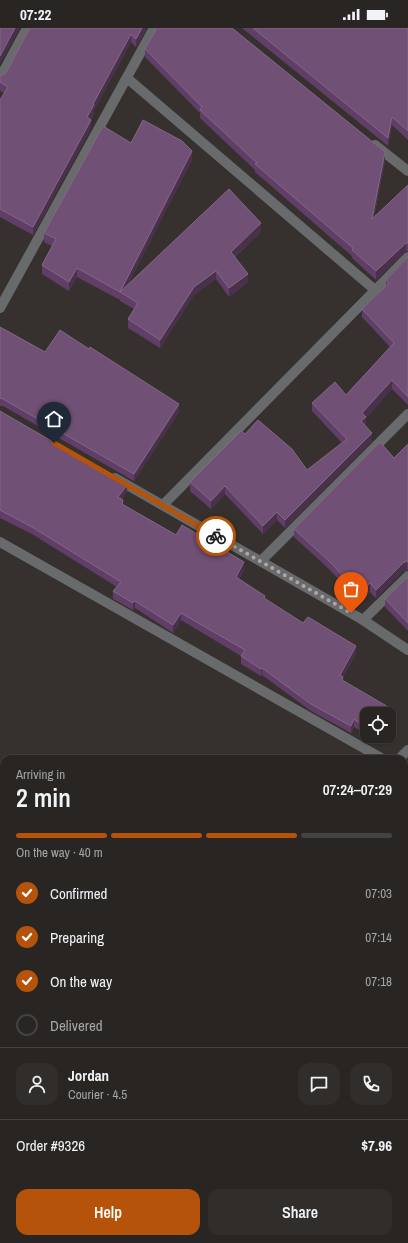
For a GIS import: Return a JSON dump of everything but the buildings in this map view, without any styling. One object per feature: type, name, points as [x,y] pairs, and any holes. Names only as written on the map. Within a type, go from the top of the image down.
[{"type":"street","points":[[0,78],[27,28]]},
{"type":"street","points":[[0,308],[154,28]]},
{"type":"street","points":[[127,78],[375,290]]},
{"type":"street","points":[[366,137],[408,171]]},
{"type":"street","points":[[163,506],[408,257]]},
{"type":"street","points":[[261,561],[408,414]]},
{"type":"street","points":[[109,474],[363,620],[408,650]]},
{"type":"street","points":[[0,542],[377,755]]},
{"type":"street","points":[[363,620],[408,576]]},
{"type":"way so far","points":[[216,536],[351,613]]},
{"type":"route","points":[[54,443],[216,536]]}]
